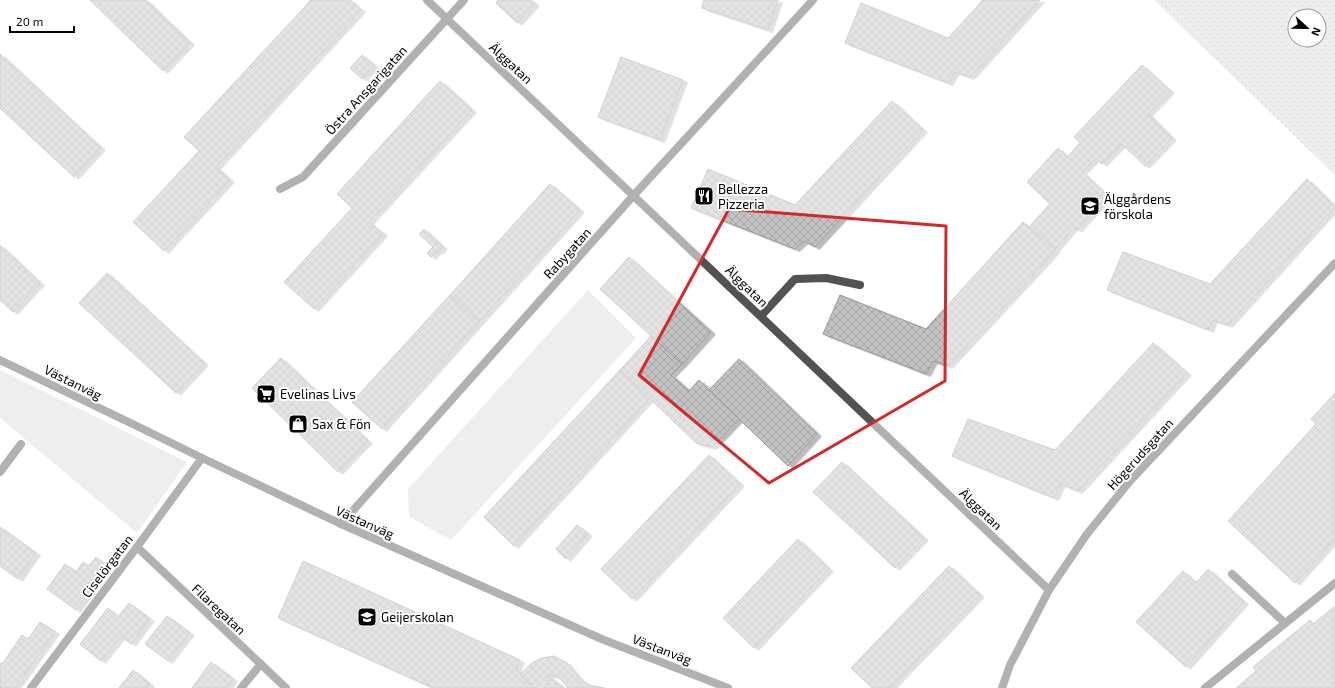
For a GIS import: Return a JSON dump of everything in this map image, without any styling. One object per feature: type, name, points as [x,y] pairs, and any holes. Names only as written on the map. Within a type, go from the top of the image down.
[{"type":"street","name":"Älggatan","points":[[427,0],[1049,590]]},
{"type":"street","name":"Östra Ansgarigatan","points":[[280,189],[303,177],[464,0]]},
{"type":"street","name":"Rabygatan","points":[[341,524],[634,195],[813,0]]},
{"type":"street","name":"Högerudsgatan","points":[[1002,688],[1010,665],[1049,590],[1087,534],[1130,481],[1335,263]]},
{"type":"street","points":[[761,316],[795,279],[826,278],[860,285]]},
{"type":"street","name":"Västanväg","points":[[0,360],[341,524],[604,640],[728,688]]},
{"type":"street","points":[[0,472],[21,444]]},
{"type":"street","name":"Ciselörgatan","points":[[31,688],[202,458]]},
{"type":"street","name":"Filaregatan","points":[[137,547],[286,688]]},
{"type":"street","points":[[1232,574],[1285,623]]},
{"type":"street","points":[[1205,688],[1335,583]]},
{"type":"street","points":[[241,688],[261,664]]},
{"type":"highlighted area","points":[[729,209],[946,226],[945,381],[769,483],[639,375]]},
{"type":"shaded area","points":[[1154,0],[1335,0],[1335,175]]},
{"type":"shaded area","points":[[588,290],[636,338],[451,540],[409,517],[408,489]]},
{"type":"shaded area","points":[[0,370],[187,462],[137,533],[0,418]]},
{"type":"building","points":[[90,0],[146,0],[190,43],[163,71]]},
{"type":"building","points":[[311,0],[350,0],[361,10],[216,167],[230,180],[164,251],[133,222],[199,151],[184,137]]},
{"type":"building","points":[[498,0],[531,0],[535,4],[517,23],[496,3]]},
{"type":"building","points":[[704,0],[778,0],[768,30],[702,8]]},
{"type":"building","points":[[983,0],[1040,0],[970,77],[955,72],[948,83],[845,43],[861,3],[948,38]]},
{"type":"building","points":[[0,54],[101,148],[74,177],[0,108]]},
{"type":"building","points":[[362,55],[374,65],[362,79],[350,68]]},
{"type":"building","points":[[621,57],[683,80],[660,140],[598,117]]},
{"type":"building","points":[[1142,65],[1170,91],[1148,114],[1172,138],[1145,166],[1122,144],[1102,164],[1096,158],[1082,172],[1108,196],[1077,230],[1074,227],[1055,249],[1029,227],[1050,204],[1027,182],[1058,148],[1067,157],[1080,143],[1074,137]]},
{"type":"building","points":[[440,81],[472,110],[369,222],[383,234],[314,309],[284,282],[352,208],[337,194]]},
{"type":"building","points":[[892,101],[923,130],[815,247],[804,241],[795,249],[691,208],[708,169],[795,205]]},
{"type":"building","points":[[1307,179],[1335,207],[1228,325],[1213,320],[1209,330],[1107,290],[1123,252],[1210,284]]},
{"type":"building","points":[[550,184],[580,210],[479,322],[450,295]]},
{"type":"building","points":[[1023,222],[1056,250],[948,366],[933,361],[926,374],[823,334],[840,295],[926,329]]},
{"type":"building","points":[[424,229],[443,247],[431,257],[427,253],[433,247],[419,234]]},
{"type":"building","points":[[0,245],[40,283],[13,312],[0,300]]},
{"type":"building","points":[[629,257],[711,332],[682,364],[600,289]]},
{"type":"building","points":[[107,273],[204,363],[176,393],[79,303]]},
{"type":"building","points":[[450,295],[479,322],[382,429],[352,402]]},
{"type":"building","points":[[651,336],[682,364],[671,375],[689,391],[699,380],[739,419],[712,447],[696,443],[620,370]]},
{"type":"building","points":[[1153,343],[1187,373],[1078,491],[1061,484],[1054,498],[952,456],[968,419],[1055,450]]},
{"type":"building","points":[[281,358],[368,441],[338,472],[252,388]]},
{"type":"building","points":[[739,359],[817,434],[788,466],[709,390]]},
{"type":"building","points":[[620,370],[650,398],[514,546],[484,517]]},
{"type":"building","points":[[1335,393],[1335,539],[1295,583],[1228,521],[1316,424],[1311,419]]},
{"type":"building","points":[[709,455],[740,484],[632,599],[601,569]]},
{"type":"building","points":[[842,462],[924,538],[895,568],[813,492]]},
{"type":"building","points":[[577,525],[588,534],[566,559],[556,549]]},
{"type":"building","points":[[0,527],[36,553],[18,579],[0,566]]},
{"type":"building","points":[[798,539],[829,569],[754,648],[723,618]]},
{"type":"building","points":[[96,557],[108,567],[76,610],[47,589],[65,564],[76,572],[83,562],[89,566]]},
{"type":"building","points":[[303,561],[520,660],[516,670],[533,688],[433,688],[278,618]]},
{"type":"building","points":[[949,566],[980,595],[890,688],[872,688],[851,668]]},
{"type":"building","points":[[1208,569],[1244,602],[1186,667],[1136,622],[1183,571],[1196,583]]},
{"type":"building","points":[[129,603],[150,619],[131,644],[121,636],[101,661],[80,644],[108,608],[118,617]]},
{"type":"building","points":[[1335,606],[1335,688],[1236,688],[1256,671],[1253,667],[1310,620],[1313,624]]},
{"type":"building","points":[[167,616],[190,633],[168,661],[145,644]]},
{"type":"building","points":[[40,622],[55,632],[15,688],[0,688],[0,663],[2,664],[22,635],[28,639]]},
{"type":"building","points":[[554,656],[567,663],[580,679],[589,685],[605,688],[568,688],[559,677],[551,675],[544,678],[535,688],[533,688],[520,674],[532,663],[542,658]]},
{"type":"building","points":[[211,662],[233,679],[227,688],[192,688]]},
{"type":"building","points":[[133,670],[150,684],[146,688],[119,688]]},
{"type":"building","points":[[551,678],[564,688],[543,688]]},
{"type":"place","name":"Bellezza Pizzeria","points":[[704,196]]},
{"type":"place","name":"Älggårdens förskola","points":[[1090,206]]},
{"type":"place","name":"Evelinas Livs","points":[[266,394]]},
{"type":"place","name":"Sax & Fön","points":[[298,424]]},
{"type":"place","name":"Geijerskolan","points":[[367,617]]}]
